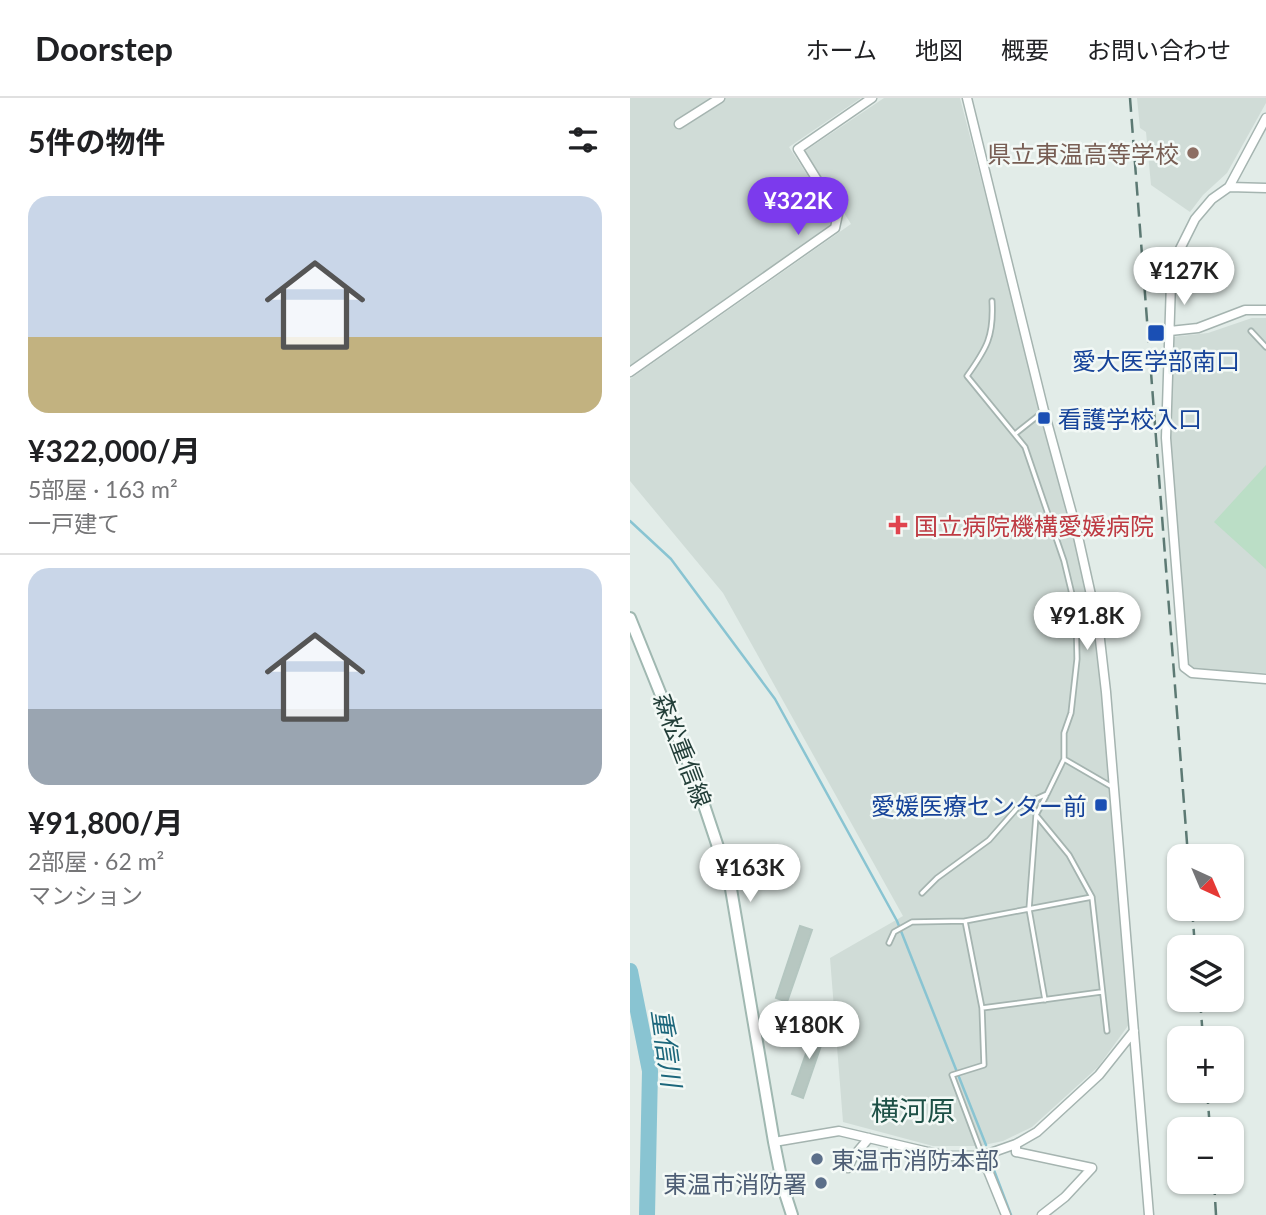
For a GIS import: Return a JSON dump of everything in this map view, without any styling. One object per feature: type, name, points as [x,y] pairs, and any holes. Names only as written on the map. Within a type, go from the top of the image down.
[{"type":"main road","name":"森松重信線","points":[[630,618],[698,787],[730,883],[780,1176],[792,1215]]},
{"type":"street","points":[[679,124],[720,98]]},
{"type":"street","points":[[630,372],[835,228],[838,214],[798,149],[872,98]]},
{"type":"street","points":[[967,98],[1044,411],[1077,532],[1099,631],[1149,1215]]},
{"type":"street","points":[[1266,118],[1229,187],[1212,199],[1195,219],[1178,253],[1171,282],[1166,438],[1184,667],[1192,673],[1266,679]]},
{"type":"street","points":[[1229,187],[1266,188]]},
{"type":"street","points":[[1170,331],[1198,328],[1245,310],[1266,310]]},
{"type":"street","points":[[774,1142],[832,1131],[947,1156],[982,1156],[1016,1144],[1037,1132],[1083,1091],[1134,1031]]},
{"type":"street","points":[[848,1168],[853,1157],[869,1138]]},
{"type":"street","points":[[1016,1144],[1016,1152],[1093,1168],[1042,1215]]},
{"type":"street","points":[[982,1156],[1006,1215]]},
{"type":"street","points":[[756,1181],[780,1176]]},
{"type":"lane","points":[[992,301],[993,327],[981,356],[967,376],[1025,447],[1065,561],[1076,611],[1077,659],[1071,713],[1064,733],[1064,759],[1036,815],[1029,909],[1045,1000]]},
{"type":"lane","points":[[1251,331],[1266,347]]},
{"type":"lane","points":[[1015,434],[1044,411]]},
{"type":"lane","points":[[1064,759],[1114,788]]},
{"type":"lane","points":[[922,893],[937,878],[989,840],[1018,807],[1047,794]]},
{"type":"lane","points":[[1036,815],[1069,855],[1092,897],[1107,1031]]},
{"type":"lane","points":[[888,943],[894,932],[912,922],[965,921],[1092,897]]},
{"type":"lane","points":[[965,921],[982,1008],[984,1065],[952,1075],[982,1156]]},
{"type":"lane","points":[[982,1008],[1102,992]]},
{"type":"shaded area","points":[[630,98],[861,98],[789,147],[834,216],[832,226],[630,367]]},
{"type":"shaded area","points":[[884,98],[960,98],[1073,533],[1103,686],[1130,1023],[1098,1067],[1032,1127],[1003,1141],[979,1146],[933,1146],[843,1122],[830,958],[903,916],[723,593],[630,481],[630,379],[851,224],[805,151]]},
{"type":"shaded area","name":"県立東温高等学校","points":[[1137,98],[1266,98],[1266,103],[1227,173],[1203,195],[1190,212],[1151,185],[1146,132],[1140,128]]},
{"type":"shaded area","points":[[1252,318],[1266,318],[1266,673],[1193,670],[1187,662],[1170,437],[1172,337],[1208,333]]},
{"type":"green space","points":[[1266,465],[1266,569],[1214,522]]},
{"type":"building","points":[[800,926],[812,930],[787,1002],[776,998]]},
{"type":"building","points":[[816,1025],[827,1028],[803,1098],[792,1094]]},
{"type":"waterway","points":[[630,521],[671,559],[775,699],[897,921],[986,1145]]},
{"type":"waterway","name":"重信川","points":[[630,971],[650,1071],[647,1215]]},
{"type":"waterway","points":[[989,1157],[1011,1215]]},
{"type":"railway","points":[[1130,98],[1187,844]]},
{"type":"railway","points":[[1193,921],[1194,935]]},
{"type":"railway","points":[[1201,1012],[1202,1026]]},
{"type":"railway","points":[[1208,1103],[1209,1117]]},
{"type":"railway","points":[[1215,1194],[1216,1215]]},
{"type":"place","name":"県立東温高等学校","points":[[1193,153]]},
{"type":"place","name":"愛大医学部南口","points":[[1156,333]]},
{"type":"place","name":"看護学校入口","points":[[1044,418]]},
{"type":"place","name":"国立病院機構愛媛病院","points":[[898,525]]},
{"type":"place","name":"愛媛医療センター前","points":[[1101,805]]},
{"type":"place","name":"東温市消防本部","points":[[817,1159]]},
{"type":"place","name":"東温市消防署","points":[[821,1183]]},
{"type":"district","name":"横河原","points":[[913,1110]]}]
